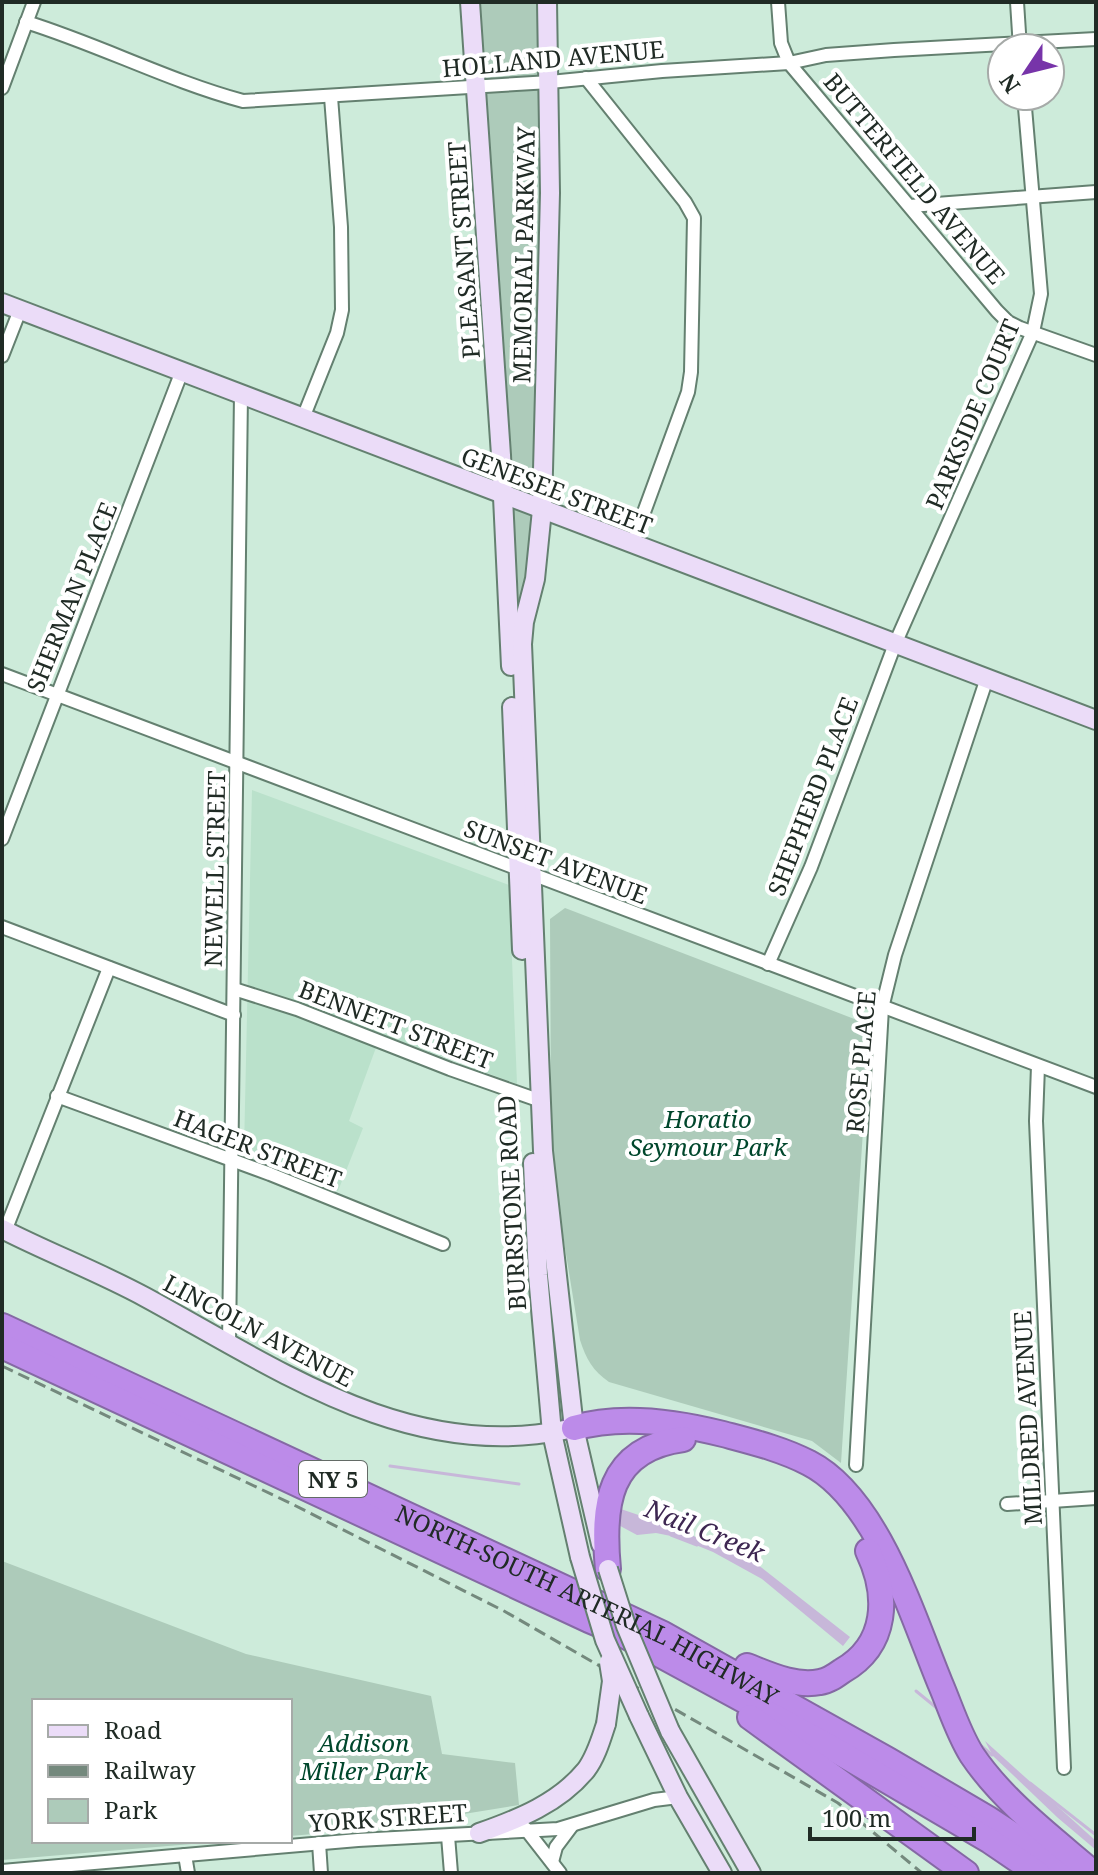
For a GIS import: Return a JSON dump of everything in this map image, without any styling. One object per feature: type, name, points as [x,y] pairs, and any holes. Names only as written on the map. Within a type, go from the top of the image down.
[{"type":"highway","name":"NORTH-SOUTH ARTERIAL HIGHWAY","points":[[2,1326],[652,1639],[888,1760],[987,1818],[1071,1873]]},
{"type":"highway","name":"NORTH-SOUTH ARTERIAL HIGHWAY","points":[[2,1346],[652,1639],[990,1841],[1037,1873]]},
{"type":"highway","points":[[563,1430],[598,1421],[695,1427],[773,1447],[812,1464],[841,1487],[855,1503],[883,1548],[972,1754],[1010,1799],[1093,1873]]},
{"type":"highway","points":[[563,1430],[598,1436],[642,1435],[702,1442],[782,1466],[827,1495],[852,1524],[872,1559],[881,1589],[882,1620],[875,1639],[853,1665],[823,1682],[805,1684],[769,1675],[652,1639]]},
{"type":"highway","points":[[608,1569],[604,1532],[616,1478],[632,1459],[655,1445],[683,1439]]},
{"type":"highway","points":[[652,1639],[728,1701],[966,1873]]},
{"type":"street","points":[[2,88],[34,2]]},
{"type":"street","name":"PLEASANT STREET","points":[[470,2],[508,497]]},
{"type":"street","name":"MEMORIAL PARKWAY","points":[[542,510],[550,193],[547,2]]},
{"type":"street","points":[[778,2],[781,43],[789,63]]},
{"type":"street","points":[[1017,2],[1019,32]]},
{"type":"street","name":"HOLLAND AVENUE","points":[[26,22],[76,38],[215,94],[243,101],[550,82],[789,63],[826,55],[986,48]]},
{"type":"street","name":"HOLLAND AVENUE","points":[[1066,42],[1096,39]]},
{"type":"street","name":"BUTTERFIELD AVENUE","points":[[789,63],[1008,322],[1096,355]]},
{"type":"street","points":[[586,78],[685,202],[694,218],[688,392],[632,545]]},
{"type":"street","points":[[303,418],[337,333],[342,310],[341,227],[331,97]]},
{"type":"street","name":"PARKSIDE COURT","points":[[895,644],[1033,332],[1041,294],[1025,112]]},
{"type":"street","points":[[910,206],[1096,192]]},
{"type":"street","name":"GENESEE STREET","points":[[2,303],[1096,720]]},
{"type":"street","points":[[2,356],[20,310]]},
{"type":"street","name":"SHERMAN PLACE","points":[[2,839],[182,371]]},
{"type":"street","name":"NEWELL STREET","points":[[229,1344],[241,394]]},
{"type":"street","points":[[508,497],[522,644]]},
{"type":"street","name":"BURRSTONE ROAD","points":[[508,497],[535,1099],[559,1309],[563,1430],[580,1557],[605,1640],[639,1716],[678,1797],[722,1873]]},
{"type":"street","name":"BURRSTONE ROAD","points":[[525,873],[522,644],[524,622],[538,565],[542,510]]},
{"type":"street","name":"SHEPHERD PLACE","points":[[768,964],[811,867],[895,644]]},
{"type":"street","name":"SUNSET AVENUE","points":[[2,674],[1096,1087]]},
{"type":"street","name":"ROSE PLACE","points":[[856,1465],[882,1008],[895,955],[987,678]]},
{"type":"street","points":[[2,927],[234,1015]]},
{"type":"street","points":[[3,1230],[109,968]]},
{"type":"street","name":"BENNETT STREET","points":[[234,989],[297,1009],[535,1099]]},
{"type":"street","name":"MILDRED AVENUE","points":[[1038,1066],[1036,1121],[1064,1768]]},
{"type":"street","name":"HAGER STREET","points":[[57,1096],[270,1174],[443,1244]]},
{"type":"street","name":"LINCOLN AVENUE","points":[[3,1230],[142,1295],[301,1384],[385,1418],[460,1436],[500,1439],[563,1430]]},
{"type":"street","name":"BURRSTONE ROAD","points":[[563,1430],[626,1626],[670,1731],[751,1873]]},
{"type":"street","points":[[1007,1504],[1096,1498]]},
{"type":"street","points":[[523,1825],[564,1793],[588,1768],[606,1724],[612,1681],[605,1640]]},
{"type":"street","points":[[479,1833],[523,1825],[571,1826],[654,1800],[678,1797]]},
{"type":"street","points":[[523,1825],[556,1868]]},
{"type":"street","points":[[556,1868],[556,1847],[571,1826]]},
{"type":"street","name":"YORK STREET","points":[[2,1871],[66,1869],[319,1843],[479,1833]]},
{"type":"street","points":[[448,1836],[451,1873]]},
{"type":"street","points":[[319,1843],[321,1873]]},
{"type":"street","points":[[185,1855],[188,1873]]},
{"type":"shaded area","points":[[252,790],[509,885],[517,1084],[381,1034],[349,1121],[363,1128],[338,1191],[244,1150]]},
{"type":"shaded area","points":[[612,1506],[665,1524],[753,1561],[850,1637],[843,1646],[762,1579],[713,1552],[676,1537],[656,1533],[637,1535],[611,1521]]},
{"type":"shaded area","points":[[985,1741],[1096,1841],[1096,1850],[993,1756]]},
{"type":"green space","points":[[478,2],[538,2],[540,23],[538,393],[531,555],[519,599]]},
{"type":"green space","name":"Horatio Seymour Park","points":[[565,908],[870,1025],[841,1463],[812,1441],[609,1382],[588,1359],[580,1340],[557,1199],[551,1120],[550,919]]},
{"type":"green space","name":"Addison Miller Park","points":[[2,1561],[246,1654],[431,1696],[442,1754],[515,1763],[519,1805],[371,1829],[292,1836],[292,1699],[32,1699],[32,1843],[203,1843],[2,1860]]},
{"type":"waterway","name":"Nail Creek","points":[[390,1466],[519,1484]]},
{"type":"waterway","name":"Nail Creek","points":[[671,1535],[697,1545]]},
{"type":"waterway","name":"Nail Creek","points":[[916,1691],[938,1709]]},
{"type":"waterway","name":"Nail Creek","points":[[979,1744],[992,1755]]},
{"type":"waterway","name":"Nail Creek","points":[[1030,1783],[1096,1835]]},
{"type":"railway","points":[[2,1366],[292,1504],[504,1611],[838,1803],[922,1873]]}]
